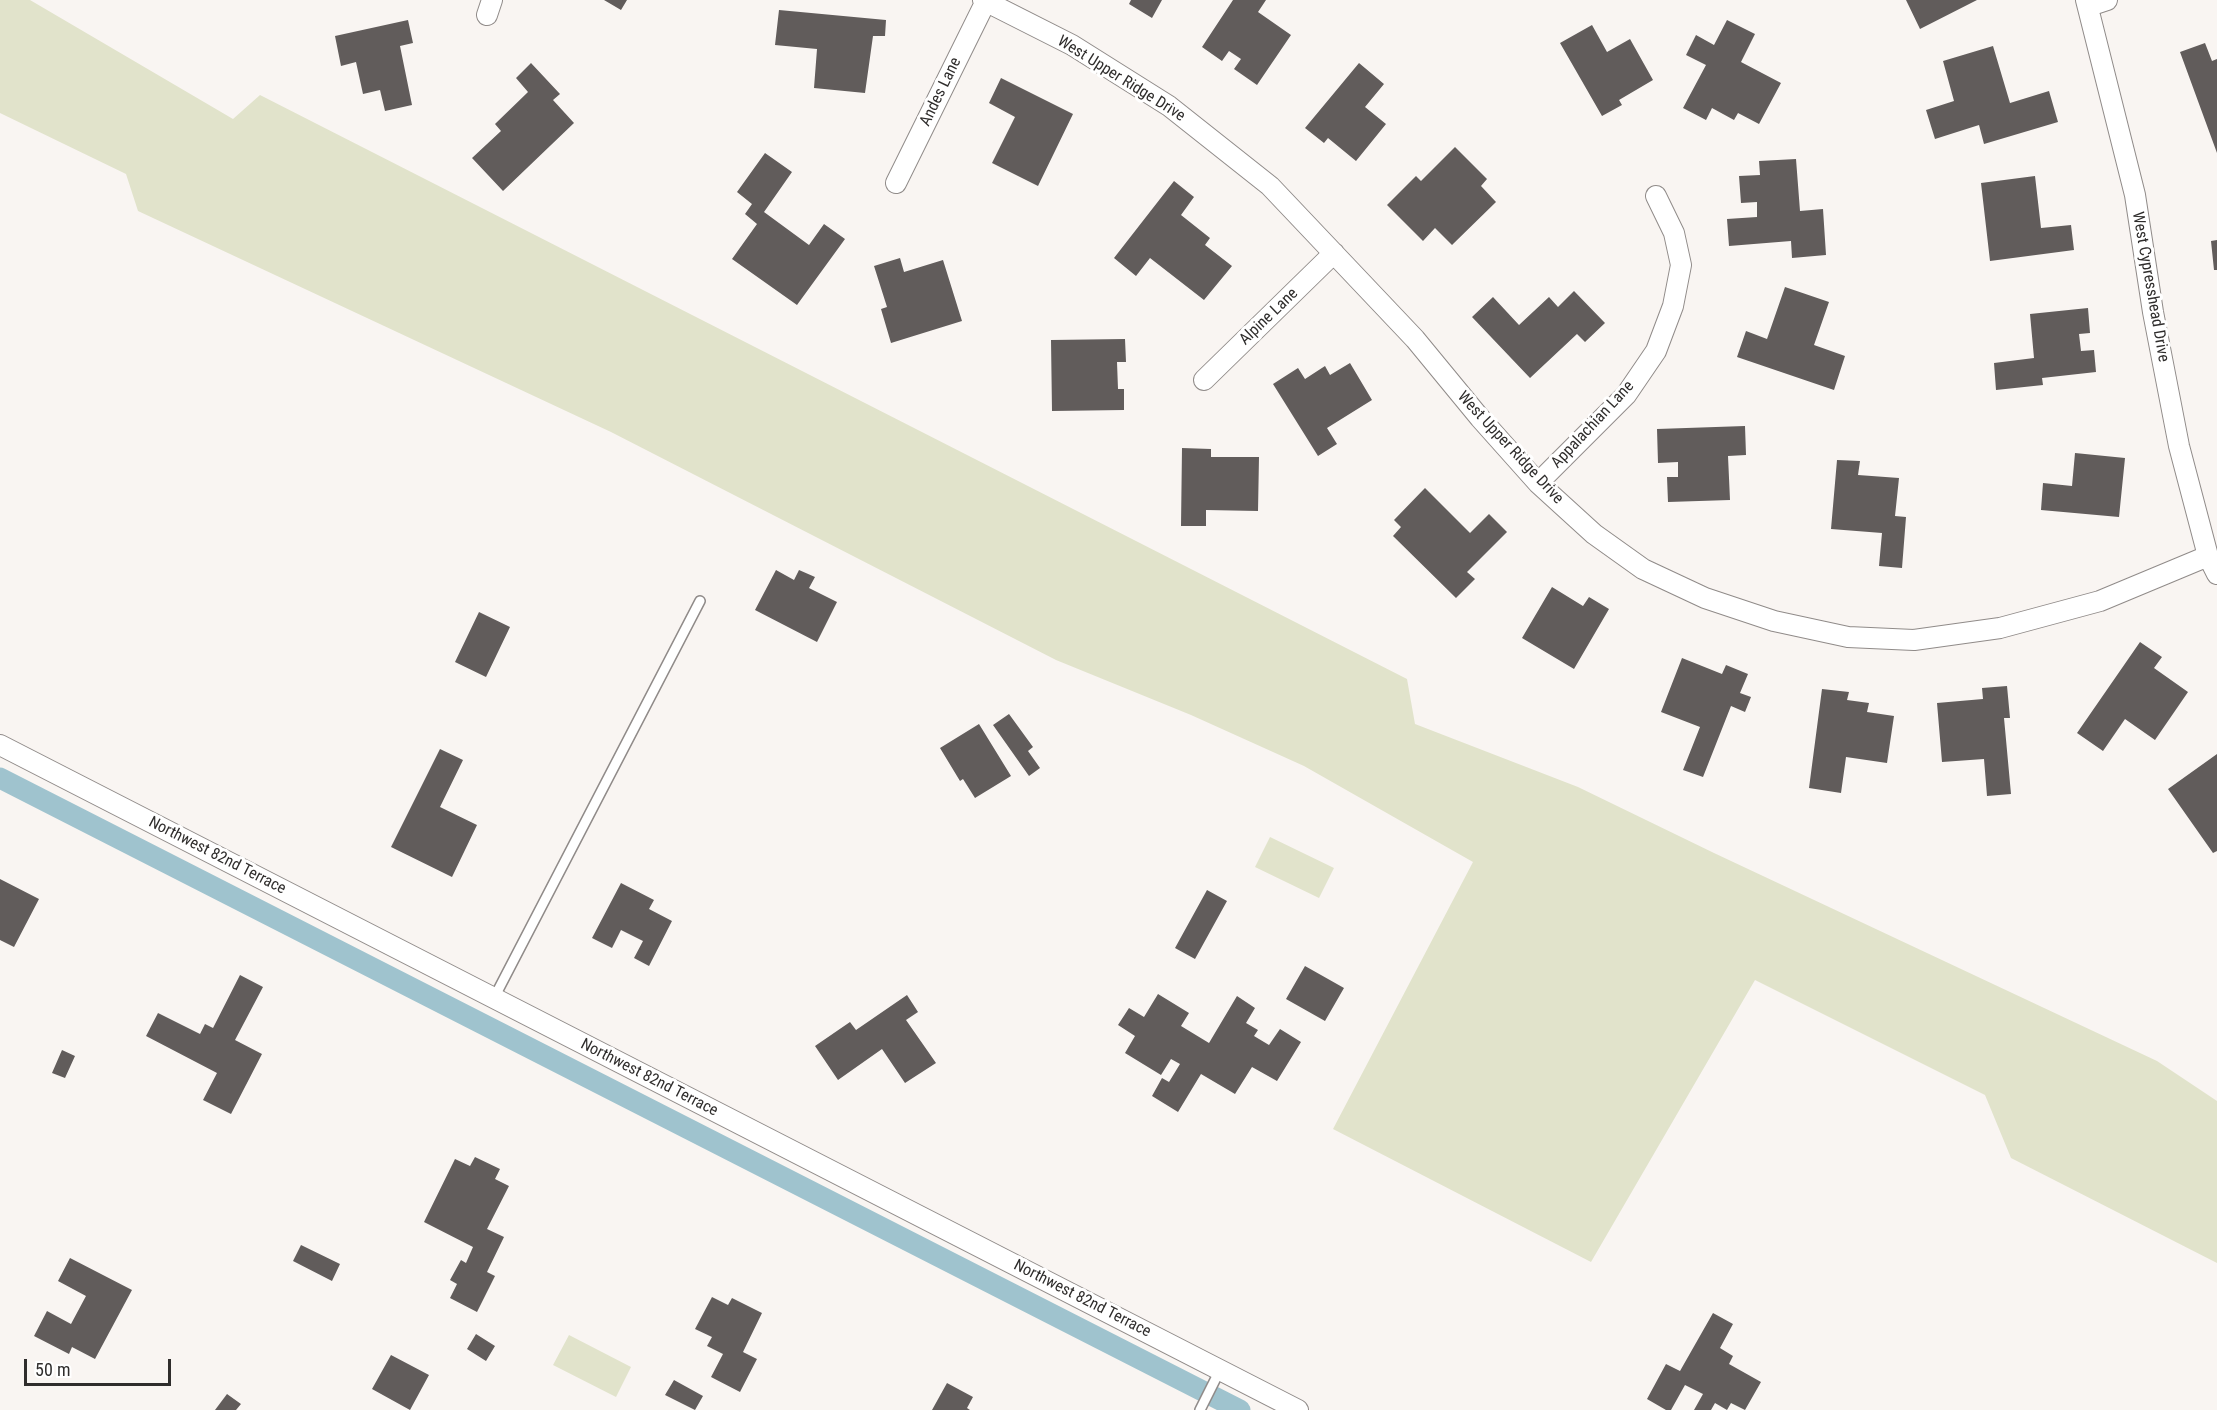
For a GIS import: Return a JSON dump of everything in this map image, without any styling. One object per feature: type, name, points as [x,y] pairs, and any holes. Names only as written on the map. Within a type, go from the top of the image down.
[{"type":"street","name":"Andes Lane","points":[[896,183],[985,1]]},
{"type":"street","name":"West Upper Ridge Drive","points":[[985,1],[1072,45],[1169,106],[1270,186],[1415,339],[1480,418],[1538,483],[1594,534],[1643,569],[1714,602],[1774,621],[1848,637],[1914,640],[2000,628],[2100,601],[2208,556]]},
{"type":"street","name":"West Cypresshead Drive","points":[[2094,2],[2135,195],[2152,312],[2179,446],[2208,556],[2217,574]]},
{"type":"street","name":"Appalachian Lane","points":[[1538,483],[1626,395],[1656,351],[1673,306],[1681,265],[1674,233],[1656,196]]},
{"type":"street","name":"Alpine Lane","points":[[1204,380],[1334,253]]},
{"type":"street","name":"Northwest 82nd Terrace","points":[[0,745],[1298,1410]]},
{"type":"lane","points":[[494,998],[700,601]]},
{"type":"lane","points":[[1200,1410],[1220,1370]]},
{"type":"green space","points":[[0,0],[30,0],[233,119],[260,95],[1407,679],[1415,724],[1578,787],[2157,1061],[2217,1101],[2217,1263],[2011,1158],[1985,1095],[1755,980],[1591,1262],[1333,1129],[1473,862],[1304,766],[1191,715],[1056,660],[611,432],[138,211],[126,174],[0,113]]},
{"type":"green space","points":[[1270,837],[1334,868],[1319,898],[1255,867]]},
{"type":"green space","points":[[569,1335],[631,1367],[616,1397],[553,1365]]},
{"type":"building","points":[[604,0],[627,0],[621,10]]},
{"type":"building","points":[[1131,0],[1162,0],[1152,18],[1129,4]]},
{"type":"building","points":[[1233,0],[1266,0],[1258,12],[1291,35],[1257,85],[1234,69],[1241,59],[1229,51],[1222,61],[1202,47]]},
{"type":"building","points":[[1906,0],[1977,0],[1920,29]]},
{"type":"building","points":[[779,10],[886,20],[885,36],[873,36],[865,93],[814,88],[817,49],[775,45]]},
{"type":"building","points":[[408,20],[413,43],[400,46],[412,105],[385,111],[380,90],[363,94],[356,62],[341,66],[335,36]]},
{"type":"building","points":[[1727,20],[1755,34],[1741,62],[1781,83],[1759,124],[1738,113],[1734,120],[1712,108],[1706,120],[1683,108],[1706,65],[1686,55],[1696,35],[1714,45]]},
{"type":"building","points":[[1592,25],[1607,52],[1630,39],[1653,80],[1619,100],[1622,105],[1602,116],[1560,43]]},
{"type":"building","points":[[2205,43],[2212,61],[2217,59],[2217,153],[2180,52]]},
{"type":"building","points":[[1993,46],[2010,103],[2049,91],[2058,122],[1984,144],[1979,125],[1935,139],[1926,110],[1954,101],[1943,61]]},
{"type":"building","points":[[531,63],[560,94],[553,100],[574,123],[503,191],[472,158],[501,131],[495,124],[528,92],[516,78]]},
{"type":"building","points":[[1359,63],[1384,84],[1365,107],[1386,124],[1356,161],[1328,138],[1324,143],[1305,128]]},
{"type":"building","points":[[1001,78],[1073,114],[1038,186],[992,163],[1015,117],[989,103]]},
{"type":"building","points":[[1455,147],[1487,179],[1481,186],[1496,202],[1452,245],[1435,228],[1423,241],[1387,205],[1416,176],[1421,181]]},
{"type":"building","points":[[765,153],[792,172],[764,212],[809,245],[824,224],[845,239],[797,305],[732,259],[757,224],[745,214],[752,204],[737,192]]},
{"type":"building","points":[[1796,159],[1800,211],[1823,209],[1826,255],[1792,258],[1791,241],[1729,246],[1727,219],[1757,217],[1757,202],[1741,203],[1739,176],[1760,175],[1759,161]]},
{"type":"building","points":[[2035,176],[2041,228],[2071,225],[2074,250],[1990,261],[1981,183]]},
{"type":"building","points":[[1174,181],[1194,197],[1181,215],[1210,238],[1205,245],[1232,266],[1204,300],[1150,258],[1136,276],[1114,258]]},
{"type":"building","points":[[2217,240],[2217,270],[2214,270],[2211,241]]},
{"type":"building","points":[[900,258],[904,272],[943,260],[962,321],[891,343],[881,309],[887,307],[874,266]]},
{"type":"building","points":[[1785,287],[1829,302],[1814,345],[1845,356],[1834,390],[1737,357],[1746,331],[1767,339]]},
{"type":"building","points":[[1574,291],[1605,323],[1585,342],[1577,334],[1530,378],[1472,317],[1493,297],[1519,325],[1549,297],[1558,307]]},
{"type":"building","points":[[2088,308],[2090,333],[2079,334],[2081,351],[2094,350],[2096,372],[2042,378],[2043,385],[1996,390],[1994,363],[2034,358],[2030,314]]},
{"type":"building","points":[[1125,339],[1126,362],[1117,362],[1118,389],[1124,389],[1124,410],[1052,411],[1051,340]]},
{"type":"building","points":[[1350,363],[1372,400],[1327,428],[1337,444],[1318,456],[1273,384],[1298,368],[1305,379],[1325,366],[1330,375]]},
{"type":"building","points":[[1745,426],[1746,455],[1728,456],[1730,500],[1668,502],[1667,477],[1678,477],[1678,462],[1658,463],[1657,429]]},
{"type":"building","points":[[1182,448],[1211,449],[1211,457],[1259,457],[1258,511],[1206,510],[1206,526],[1181,526]]},
{"type":"building","points":[[2075,453],[2125,458],[2119,517],[2041,510],[2043,483],[2072,486]]},
{"type":"building","points":[[1837,460],[1860,461],[1858,475],[1899,478],[1895,516],[1906,517],[1902,568],[1879,566],[1882,533],[1831,529]]},
{"type":"building","points":[[1425,488],[1470,533],[1489,514],[1507,532],[1467,572],[1475,579],[1456,598],[1393,536],[1401,527],[1394,520]]},
{"type":"building","points":[[776,570],[794,580],[799,570],[815,577],[809,588],[837,602],[817,642],[755,610]]},
{"type":"building","points":[[1552,587],[1583,606],[1589,597],[1609,609],[1574,669],[1522,638]]},
{"type":"building","points":[[479,612],[510,627],[486,677],[455,662]]},
{"type":"building","points":[[2140,642],[2162,657],[2154,668],[2188,692],[2155,740],[2125,719],[2103,751],[2077,733]]},
{"type":"building","points":[[1682,658],[1722,674],[1726,665],[1748,674],[1740,693],[1751,697],[1745,712],[1731,706],[1703,777],[1683,770],[1700,727],[1661,712]]},
{"type":"building","points":[[2007,686],[2010,718],[2004,718],[2011,794],[1987,796],[1984,759],[1942,762],[1937,703],[1983,699],[1982,688]]},
{"type":"building","points":[[1822,689],[1849,692],[1847,700],[1869,703],[1867,712],[1894,716],[1887,763],[1846,757],[1841,793],[1809,788]]},
{"type":"building","points":[[1009,714],[1033,747],[1028,751],[1040,768],[1029,776],[993,725]]},
{"type":"building","points":[[979,724],[1011,776],[975,798],[963,779],[960,781],[940,748]]},
{"type":"building","points":[[440,749],[463,760],[440,807],[477,825],[452,877],[391,847]]},
{"type":"building","points":[[2217,754],[2217,851],[2213,853],[2168,789]]},
{"type":"building","points":[[0,879],[39,899],[14,947],[0,940]]},
{"type":"building","points":[[621,883],[654,900],[649,909],[672,921],[649,966],[634,958],[643,941],[621,930],[612,948],[592,938]]},
{"type":"building","points":[[1207,890],[1227,901],[1195,959],[1175,948]]},
{"type":"building","points":[[1305,966],[1344,988],[1325,1021],[1286,999]]},
{"type":"building","points":[[240,975],[263,987],[235,1040],[262,1054],[231,1114],[203,1100],[217,1073],[146,1036],[158,1013],[200,1034],[205,1024],[213,1028]]},
{"type":"building","points":[[1158,994],[1189,1013],[1181,1026],[1209,1043],[1237,996],[1255,1008],[1246,1023],[1258,1030],[1254,1036],[1269,1045],[1280,1029],[1301,1042],[1277,1081],[1252,1067],[1235,1094],[1201,1074],[1178,1112],[1152,1096],[1162,1078],[1169,1082],[1180,1064],[1171,1059],[1161,1075],[1125,1053],[1135,1036],[1118,1025],[1129,1008],[1144,1017]]},
{"type":"building","points":[[907,995],[918,1012],[906,1020],[936,1063],[905,1083],[882,1049],[838,1080],[815,1046],[850,1022],[856,1030]]},
{"type":"building","points":[[62,1050],[75,1056],[65,1078],[52,1073]]},
{"type":"building","points":[[475,1157],[500,1169],[495,1179],[509,1186],[487,1229],[504,1237],[487,1272],[495,1276],[477,1312],[450,1298],[457,1284],[450,1280],[461,1260],[466,1263],[473,1247],[424,1222],[455,1159],[470,1166]]},
{"type":"building","points":[[301,1245],[340,1264],[332,1281],[293,1261]]},
{"type":"building","points":[[70,1258],[132,1290],[95,1359],[72,1347],[69,1354],[34,1336],[47,1311],[71,1324],[86,1296],[58,1281]]},
{"type":"building","points":[[712,1297],[728,1305],[732,1298],[762,1313],[743,1352],[757,1359],[740,1392],[711,1377],[723,1354],[707,1346],[712,1337],[695,1329]]},
{"type":"building","points":[[1713,1313],[1733,1324],[1720,1348],[1733,1356],[1729,1364],[1761,1382],[1745,1410],[1731,1403],[1727,1410],[1715,1403],[1711,1410],[1694,1410],[1703,1394],[1685,1385],[1671,1410],[1666,1410],[1647,1399],[1666,1364],[1680,1371]]},
{"type":"building","points":[[476,1334],[495,1346],[486,1361],[467,1349]]},
{"type":"building","points":[[391,1355],[429,1375],[410,1410],[372,1389]]},
{"type":"building","points":[[674,1380],[703,1396],[695,1410],[665,1395]]},
{"type":"building","points":[[947,1383],[973,1397],[967,1408],[970,1410],[932,1410]]},
{"type":"building","points":[[227,1394],[241,1404],[236,1410],[215,1410]]},
{"type":"waterway","points":[[0,778],[1240,1410]]}]
